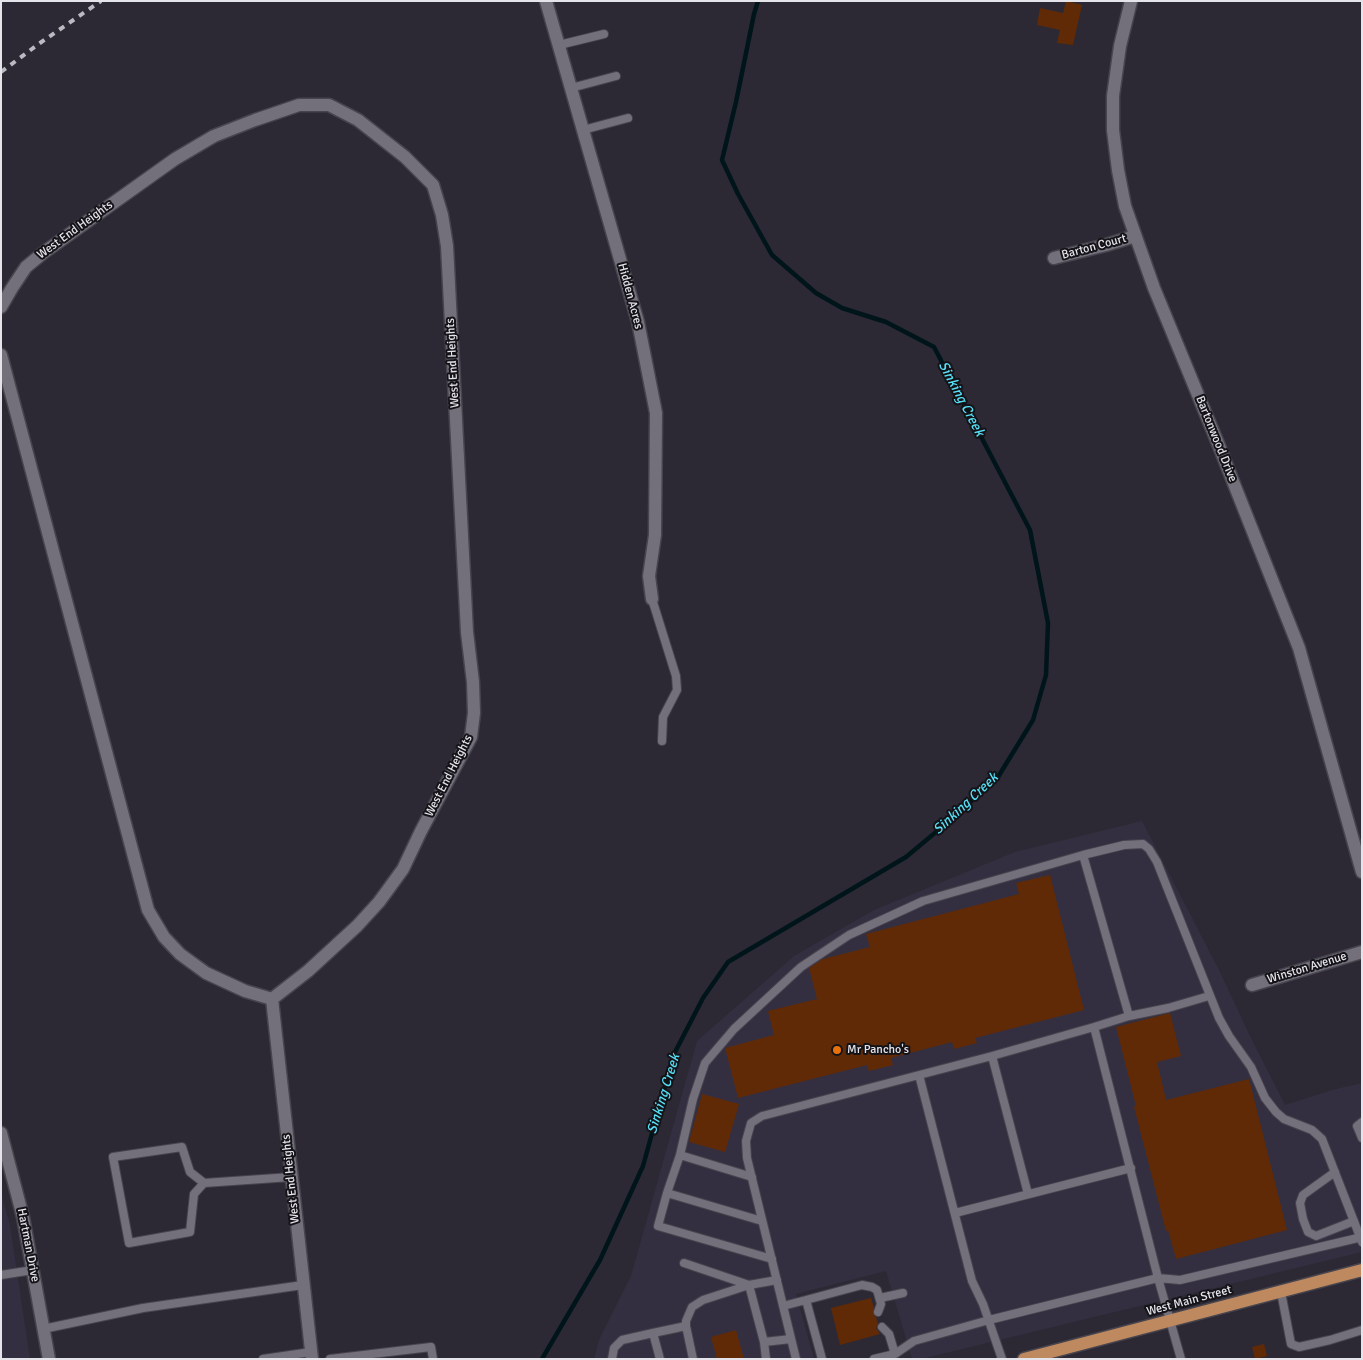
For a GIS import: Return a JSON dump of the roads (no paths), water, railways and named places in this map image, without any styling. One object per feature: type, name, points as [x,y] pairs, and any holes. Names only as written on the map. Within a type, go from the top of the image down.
[{"type":"main road","name":"West Main Street","points":[[1024,1359],[1362,1270]]},
{"type":"street","name":"Hidden Acres","points":[[546,1],[638,322],[656,413],[655,535],[649,576],[652,600]]},
{"type":"street","name":"Bartonwood Drive","points":[[1131,1],[1120,46],[1113,96],[1113,130],[1125,206],[1154,288],[1299,648],[1362,872]]},
{"type":"street","name":"West End Heights","points":[[1,307],[26,267],[174,159],[214,136],[299,104],[329,105],[358,120],[406,157],[432,186],[442,215],[447,246],[467,622],[474,713],[471,736],[403,869],[379,902],[357,926],[308,971],[272,999],[312,1355]]},
{"type":"street","name":"Barton Court","points":[[1054,258],[1135,236]]},
{"type":"street","points":[[1,356],[148,910],[164,937],[180,954],[206,973],[245,991],[272,999]]},
{"type":"street","name":"Winston Avenue","points":[[1252,985],[1362,952]]},
{"type":"street","name":"Hartman Drive","points":[[1,1133],[23,1217],[49,1359]]},
{"type":"lane","points":[[559,45],[604,34]]},
{"type":"lane","points":[[571,88],[616,76]]},
{"type":"lane","points":[[583,130],[628,118]]},
{"type":"lane","points":[[652,600],[676,676],[677,690],[663,717],[662,740]]},
{"type":"lane","points":[[772,1259],[658,1226],[680,1155],[693,1098],[705,1063],[734,1029],[801,967],[849,935],[923,900],[1124,845],[1143,844],[1149,849],[1157,862],[1219,1018],[1251,1068],[1270,1105],[1284,1119],[1312,1130],[1322,1139],[1361,1239],[1180,1280],[1158,1278],[914,1340],[896,1354],[874,1359]]},
{"type":"lane","points":[[1083,856],[1129,1016]]},
{"type":"lane","points":[[796,1359],[747,1158],[746,1140],[751,1123],[762,1116],[992,1056],[1129,1016],[1168,1008],[1209,996]]},
{"type":"lane","points":[[1094,1027],[1158,1278],[1182,1359]]},
{"type":"lane","points":[[992,1056],[1028,1194]]},
{"type":"lane","points":[[919,1075],[972,1281],[983,1304],[1002,1359]]},
{"type":"lane","points":[[1362,1122],[1357,1126],[1362,1138]]},
{"type":"lane","points":[[204,1183],[194,1194],[190,1232],[130,1243],[113,1157],[182,1147],[190,1172],[204,1183],[291,1177]]},
{"type":"lane","points":[[680,1155],[752,1177]]},
{"type":"lane","points":[[954,1212],[1131,1168]]},
{"type":"lane","points":[[1335,1172],[1303,1195],[1300,1203],[1308,1232],[1316,1236],[1354,1220]]},
{"type":"lane","points":[[667,1193],[762,1220]]},
{"type":"lane","points":[[684,1263],[749,1285]]},
{"type":"lane","points":[[1,1275],[33,1270]]},
{"type":"lane","points":[[693,1359],[686,1326],[686,1321],[692,1307],[703,1300],[749,1285],[777,1280]]},
{"type":"lane","points":[[43,1329],[143,1308],[304,1285]]},
{"type":"lane","points":[[749,1285],[764,1342],[766,1359]]},
{"type":"lane","points":[[784,1306],[862,1285],[877,1290],[881,1301],[888,1310]]},
{"type":"lane","points":[[1281,1292],[1291,1344],[1299,1347],[1362,1330]]},
{"type":"lane","points":[[881,1301],[903,1293]]},
{"type":"lane","points":[[806,1300],[822,1359]]},
{"type":"lane","points":[[878,1312],[881,1301]]},
{"type":"lane","points":[[889,1334],[892,1325]]},
{"type":"lane","points":[[612,1359],[614,1348],[622,1340],[686,1326]]},
{"type":"lane","points":[[882,1327],[889,1334],[896,1354]]},
{"type":"lane","points":[[653,1333],[660,1359]]},
{"type":"lane","points":[[764,1342],[791,1339]]},
{"type":"lane","points":[[330,1359],[431,1347],[433,1359]]},
{"type":"lane","points":[[263,1359],[312,1355]]},
{"type":"waterway","name":"Sinking Creek","points":[[542,1359],[600,1260],[643,1166],[674,1054],[703,998],[728,962],[906,857],[998,777],[1033,720],[1046,675],[1048,623],[1030,530],[934,347],[886,322],[842,308],[816,293],[772,255],[738,194],[722,160],[758,1]]},
{"type":"railway","points":[[1,72],[101,1]]},
{"type":"place","name":"Mr Pancho's","points":[[837,1050]]}]
